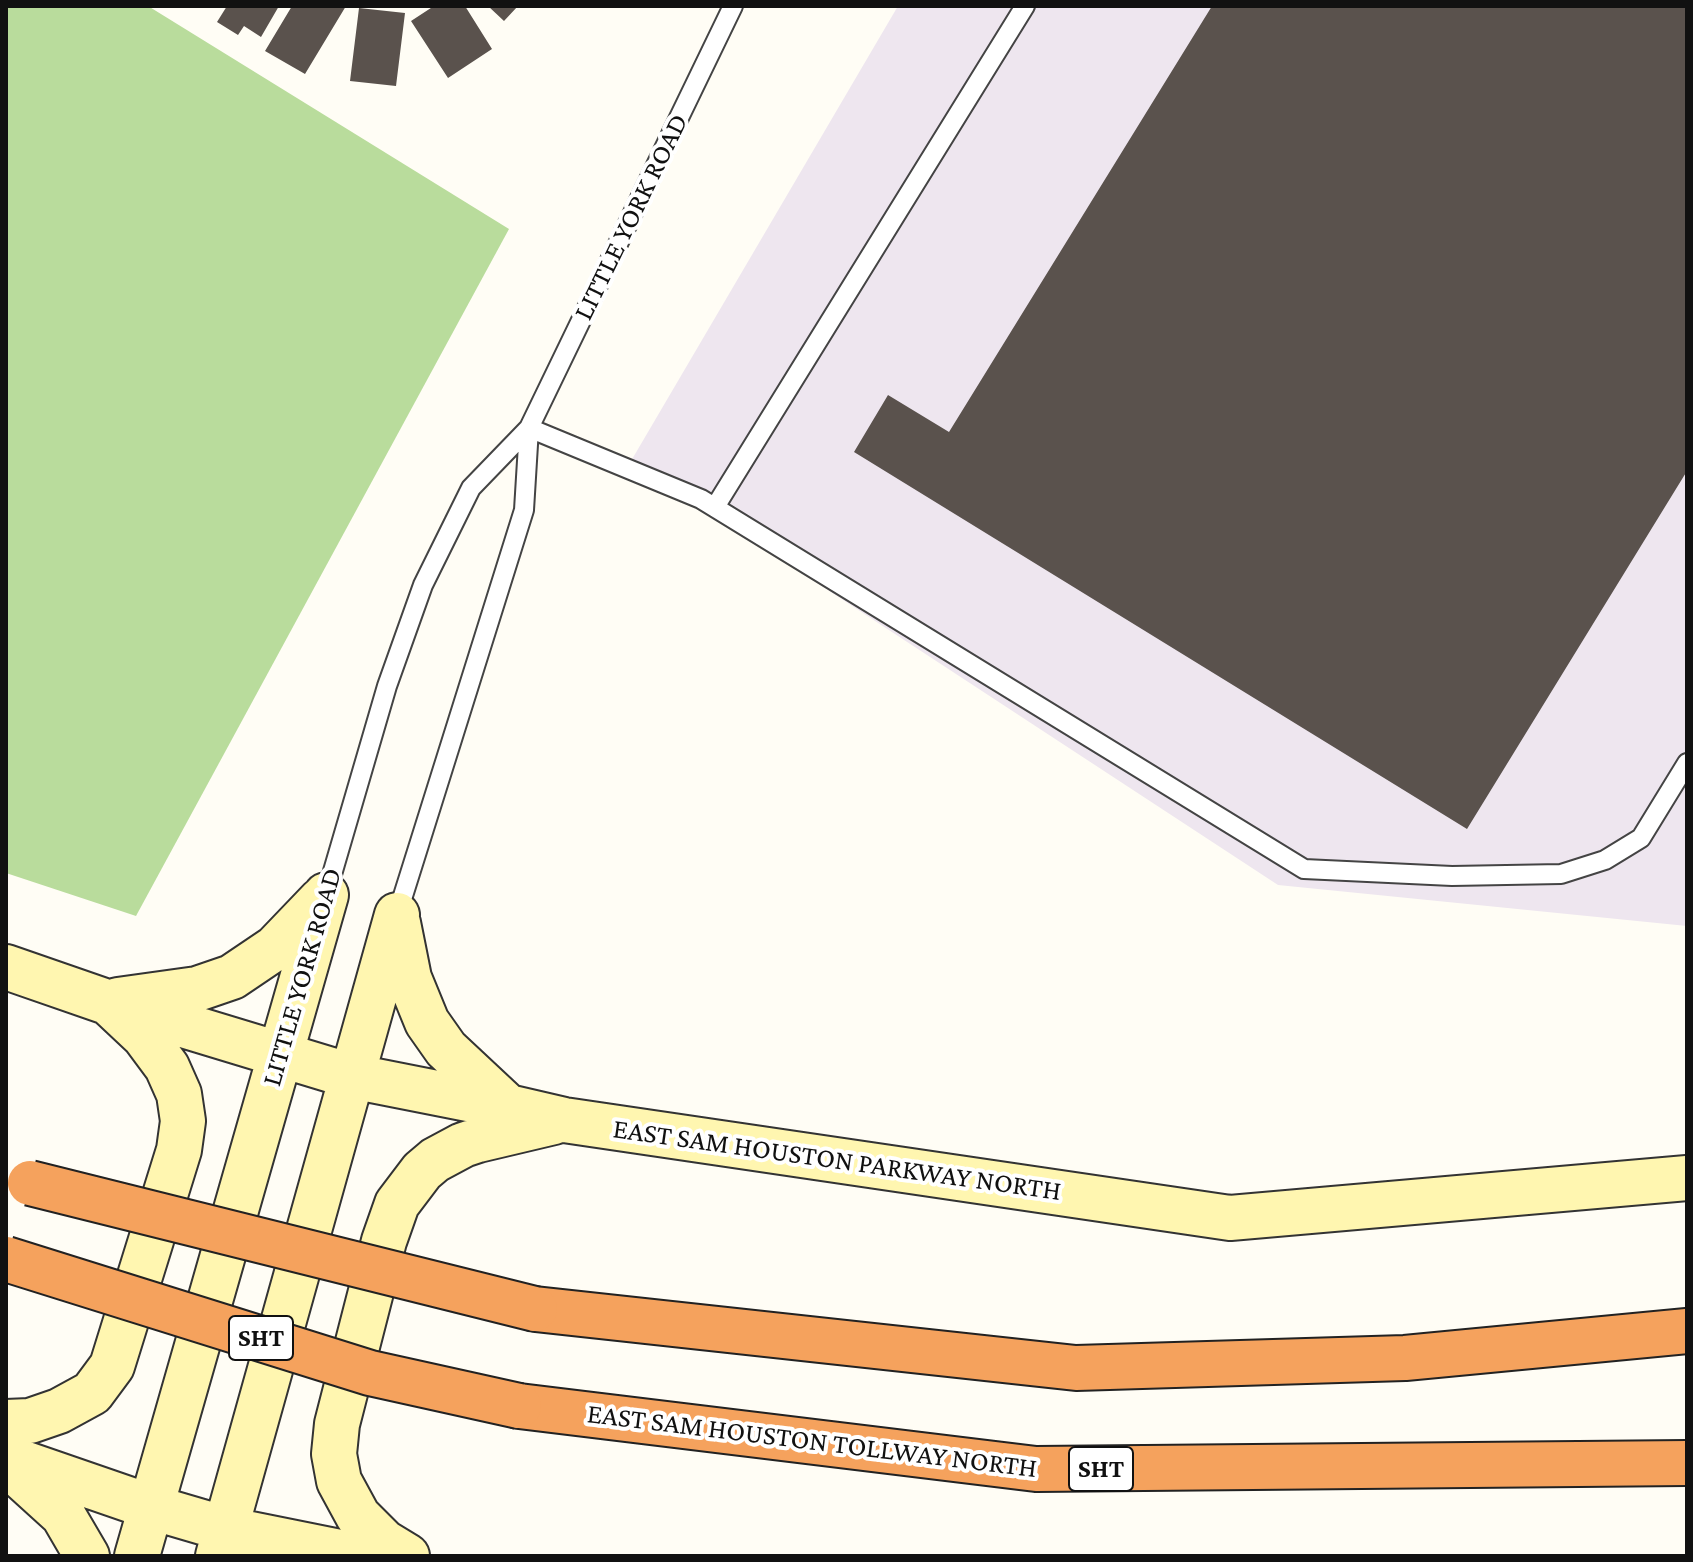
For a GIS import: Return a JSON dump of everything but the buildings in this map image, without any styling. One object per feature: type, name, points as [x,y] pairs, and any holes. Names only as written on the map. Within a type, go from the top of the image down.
[{"type":"highway","points":[[18,1178],[535,1309],[1076,1368],[1405,1358],[1687,1331]]},
{"type":"highway","name":"EAST SAM HOUSTON TOLLWAY NORTH","points":[[6,1259],[370,1373],[519,1406],[1036,1469],[1687,1463]]},
{"type":"main road","points":[[107,1002],[197,989],[232,977],[275,948],[326,895]]},
{"type":"main road","name":"LITTLE YORK ROAD","points":[[137,1556],[326,895]]},
{"type":"main road","points":[[397,915],[409,978],[427,1022],[446,1049],[508,1107]]},
{"type":"main road","name":"LITTLE YORK ROAD","points":[[222,1542],[397,915]]},
{"type":"main road","name":"EAST SAM HOUSTON PARKWAY NORTH","points":[[6,967],[107,1002],[351,1076],[564,1120],[1230,1218],[1687,1178]]},
{"type":"main road","points":[[6,1422],[30,1421],[59,1411],[92,1393],[112,1366],[179,1150],[183,1121],[179,1094],[167,1067],[144,1036],[107,1002]]},
{"type":"main road","points":[[407,1556],[384,1542],[358,1516],[339,1481],[334,1454],[341,1409],[384,1241],[397,1204],[422,1171],[449,1152],[478,1140],[564,1120]]},
{"type":"main road","points":[[6,1460],[151,1507],[222,1542],[360,1556]]},
{"type":"main road","points":[[6,1460],[63,1515],[87,1556]]},
{"type":"lane","name":"LITTLE YORK ROAD","points":[[326,895],[387,686],[423,585],[471,488],[529,428],[733,6]]},
{"type":"lane","points":[[715,507],[1025,6]]},
{"type":"lane","name":"LITTLE YORK ROAD","points":[[397,915],[524,510],[529,428]]},
{"type":"lane","points":[[529,428],[701,499],[1304,869],[1452,876],[1561,874],[1605,860],[1641,838],[1687,763]]},
{"type":"shaded area","points":[[898,6],[1687,6],[1687,926],[1278,885],[631,461]]},
{"type":"green space","points":[[6,6],[148,6],[509,229],[136,916],[6,873]]}]
